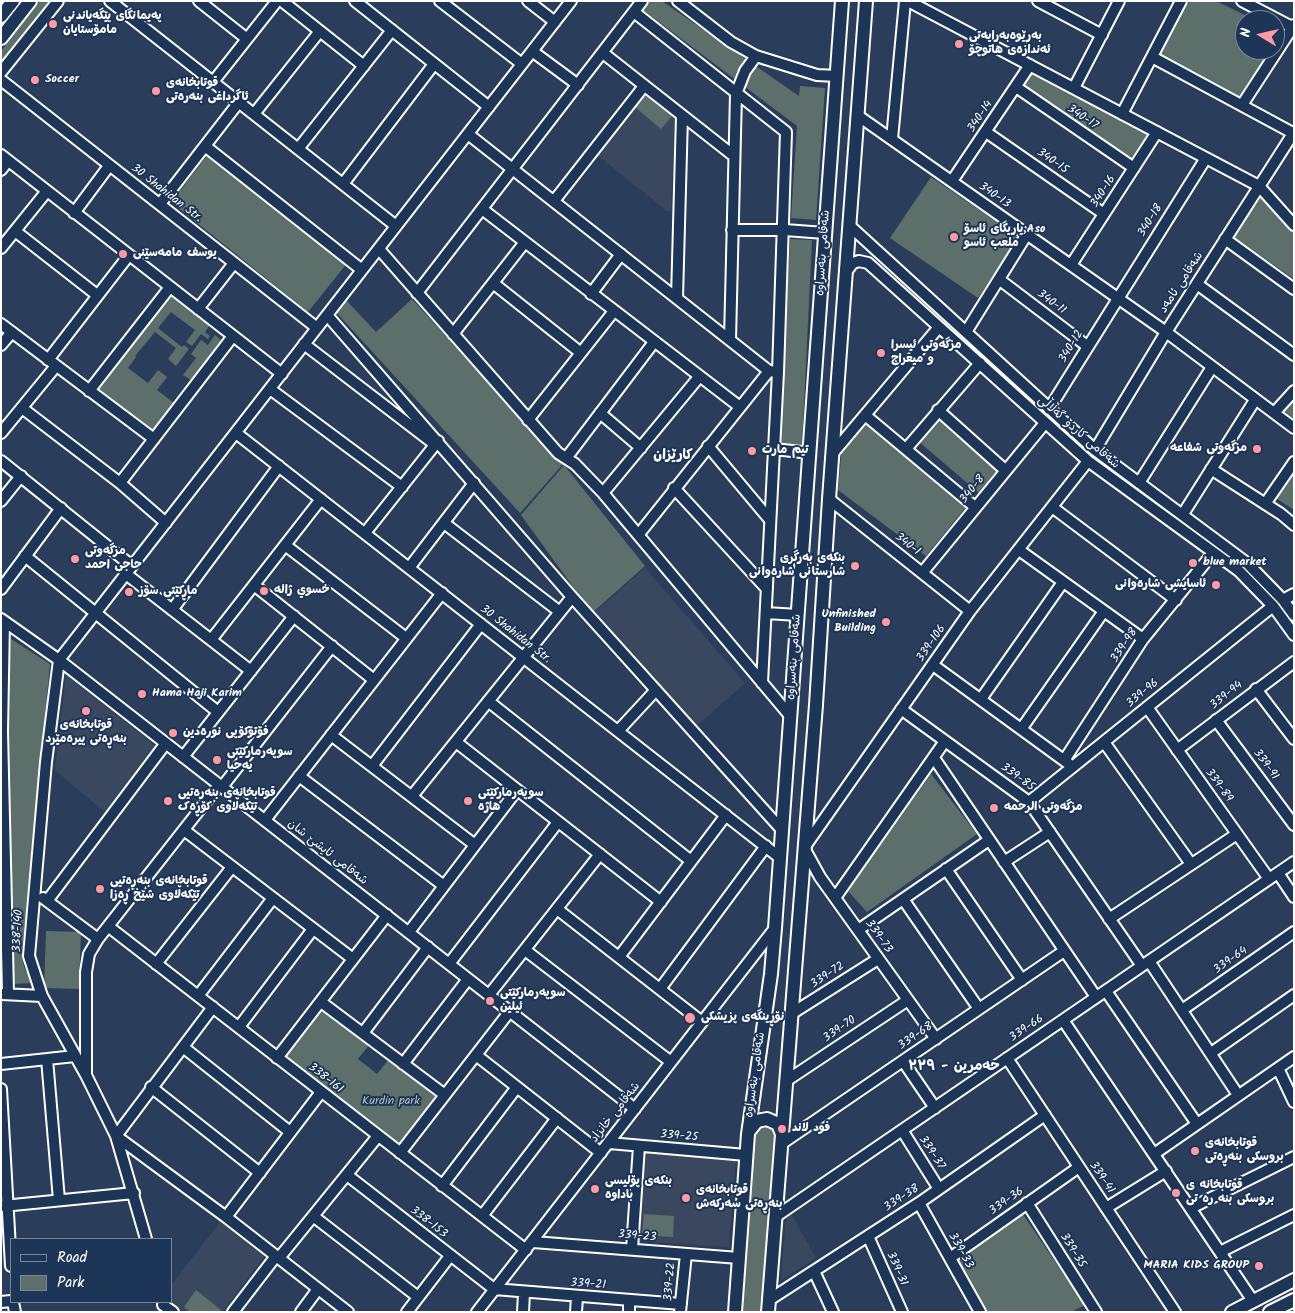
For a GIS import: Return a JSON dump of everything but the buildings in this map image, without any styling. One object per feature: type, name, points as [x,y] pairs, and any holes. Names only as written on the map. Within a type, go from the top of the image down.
[{"type":"main road","points":[[1,16],[12,1]]},
{"type":"main road","points":[[1,38],[30,1]]},
{"type":"main road","name":"شەقامی بنەسراوە","points":[[735,1312],[748,1134],[771,974],[775,928],[842,1]]},
{"type":"main road","name":"شەقامی بنەسراوە","points":[[769,1306],[816,705],[829,499],[851,227],[866,1]]},
{"type":"main road","points":[[813,416],[835,418]]},
{"type":"main road","points":[[748,1134],[755,1122],[767,1118],[778,1124],[782,1139]]},
{"type":"main road","points":[[1232,1312],[1294,1280]]},
{"type":"main road","points":[[1270,1312],[1294,1300]]},
{"type":"street","points":[[1,72],[58,1]]},
{"type":"street","points":[[110,1],[396,226]]},
{"type":"street","points":[[199,1],[247,39]]},
{"type":"street","points":[[213,82],[277,1]]},
{"type":"street","points":[[282,1],[364,66]]},
{"type":"street","points":[[440,1],[522,64]]},
{"type":"street","points":[[528,1],[555,22]]},
{"type":"street","points":[[59,660],[571,1]]},
{"type":"street","points":[[416,293],[642,1]]},
{"type":"street","points":[[892,139],[906,1],[1259,186],[1294,224]]},
{"type":"street","points":[[1038,1],[1055,5],[1102,35]]},
{"type":"street","points":[[1074,88],[1119,1]]},
{"type":"street","points":[[1122,114],[1181,1]]},
{"type":"street","points":[[1242,105],[1293,26],[1246,2]]},
{"type":"street","points":[[362,3],[392,30],[489,107]]},
{"type":"street","points":[[683,3],[731,42],[756,56],[817,75],[837,76]]},
{"type":"street","points":[[634,12],[786,132],[785,230],[774,372],[774,449],[762,683]]},
{"type":"street","points":[[298,149],[392,30]]},
{"type":"street","points":[[254,114],[320,31]]},
{"type":"street","points":[[532,51],[578,85]]},
{"type":"street","points":[[603,53],[734,156]]},
{"type":"street","points":[[730,340],[736,94],[745,71],[756,56]]},
{"type":"street","points":[[1152,57],[1293,132]]},
{"type":"street","points":[[343,184],[434,64]]},
{"type":"street","name":"340-14","points":[[952,182],[1030,66]]},
{"type":"street","name":"30 Shahidan Str.","points":[[1,80],[317,328]]},
{"type":"street","points":[[554,201],[644,86]]},
{"type":"street","name":"340-17","points":[[1016,87],[1134,168]]},
{"type":"street","points":[[160,204],[238,102]]},
{"type":"street","name":"340-13","points":[[857,115],[1166,332],[1294,428]]},
{"type":"street","points":[[677,298],[682,116]]},
{"type":"street","name":"340-15","points":[[986,132],[1104,214]]},
{"type":"street","name":"340-16","points":[[1071,265],[1157,132]]},
{"type":"street","name":"شەقامی ئامەد","points":[[1095,450],[1166,332],[1293,132]]},
{"type":"street","points":[[468,134],[730,340],[774,372]]},
{"type":"street","points":[[205,146],[362,270]]},
{"type":"street","points":[[1,170],[5,158],[282,374]]},
{"type":"street","name":"340-18","points":[[1118,298],[1206,158]]},
{"type":"street","points":[[74,213],[109,166]]},
{"type":"street","points":[[1,248],[47,191]]},
{"type":"street","points":[[482,209],[698,377],[740,407]]},
{"type":"street","name":"شەقامی کاردۆ گەڵاڵی","points":[[851,227],[1095,450],[1247,563],[1283,600],[1294,615]]},
{"type":"street","points":[[732,230],[785,230],[825,233]]},
{"type":"street","points":[[15,231],[97,295]]},
{"type":"street","points":[[966,332],[1027,234]]},
{"type":"street","points":[[1225,240],[1294,289]]},
{"type":"street","points":[[453,334],[525,242]]},
{"type":"street","points":[[379,249],[558,453],[567,457],[603,493],[791,717]]},
{"type":"street","points":[[591,294],[621,254]]},
{"type":"street","points":[[1,433],[22,408],[97,295],[129,255]]},
{"type":"street","name":"شەقامی کاردۆ گەڵاڵی","points":[[846,272],[854,263],[859,261],[868,263],[1088,461],[1239,571],[1273,606],[1294,635]]},
{"type":"street","points":[[198,309],[234,263]]},
{"type":"street","name":"340-11","points":[[1000,280],[1087,346]]},
{"type":"street","points":[[493,283],[581,352]]},
{"type":"street","points":[[1197,284],[1294,356]]},
{"type":"street","points":[[89,391],[170,287]]},
{"type":"street","name":"340-12","points":[[1049,409],[1118,298]]},
{"type":"street","points":[[528,420],[614,311]]},
{"type":"street","points":[[327,315],[572,597],[782,830]]},
{"type":"street","points":[[1,324],[154,439]]},
{"type":"street","points":[[833,453],[939,327]]},
{"type":"street","points":[[1,345],[12,332]]},
{"type":"street","points":[[120,483],[233,336]]},
{"type":"street","points":[[567,457],[654,342]]},
{"type":"street","points":[[304,344],[437,443]]},
{"type":"street","points":[[906,449],[980,363]]},
{"type":"street","points":[[1139,483],[1212,367]]},
{"type":"street","points":[[639,534],[740,407],[774,372]]},
{"type":"street","points":[[603,493],[698,377]]},
{"type":"street","points":[[270,389],[402,487]]},
{"type":"street","points":[[1274,413],[1294,390]]},
{"type":"street","points":[[1031,410],[1040,400]]},
{"type":"street","points":[[1183,514],[1255,400]]},
{"type":"street","points":[[22,408],[120,483],[166,523]]},
{"type":"street","points":[[938,410],[1005,470]]},
{"type":"street","points":[[600,413],[641,448]]},
{"type":"street","points":[[865,415],[976,507]]},
{"type":"street","name":"340-8","points":[[922,573],[1045,423]]},
{"type":"street","name":"30 Shahidan Str.","points":[[236,433],[779,857]]},
{"type":"street","points":[[365,533],[437,443]]},
{"type":"street","points":[[708,446],[770,520]]},
{"type":"street","points":[[774,449],[810,453]]},
{"type":"street","points":[[1,461],[61,508],[172,610],[251,671]]},
{"type":"street","name":"339-106","points":[[804,848],[970,611],[1088,461]]},
{"type":"street","points":[[1265,504],[1294,462]]},
{"type":"street","points":[[172,610],[279,466]]},
{"type":"street","points":[[1211,469],[1294,525]]},
{"type":"street","points":[[1,501],[21,476]]},
{"type":"street","points":[[409,568],[474,483]]},
{"type":"street","points":[[674,488],[767,589]]},
{"type":"street","points":[[211,640],[320,499]]},
{"type":"street","name":"340-1","points":[[829,499],[970,611]]},
{"type":"street","points":[[1052,507],[1176,600]]},
{"type":"street","points":[[1,590],[61,508]]},
{"type":"street","points":[[444,523],[560,612]]},
{"type":"street","points":[[285,545],[406,638]]},
{"type":"street","points":[[1019,550],[1143,639]]},
{"type":"street","name":"339-98","points":[[1068,763],[1143,639],[1213,553]]},
{"type":"street","points":[[25,556],[218,712]]},
{"type":"street","points":[[981,699],[1063,582]]},
{"type":"street","points":[[254,585],[374,680]]},
{"type":"street","points":[[265,820],[442,593]]},
{"type":"street","points":[[1283,600],[1294,594]]},
{"type":"street","points":[[412,796],[572,597]]},
{"type":"street","name":"339-96","points":[[1029,802],[1068,763],[1104,742],[1273,606]]},
{"type":"street","points":[[1022,728],[1104,611]]},
{"type":"street","points":[[766,613],[798,615]]},
{"type":"street","points":[[183,757],[294,616]]},
{"type":"street","points":[[3,621],[4,993],[42,996]]},
{"type":"street","name":"شەقامی ئایشێ شان","points":[[3,621],[59,660],[635,1109]]},
{"type":"street","points":[[372,766],[481,624]]},
{"type":"street","points":[[86,1075],[86,972],[89,954],[98,939],[332,646]]},
{"type":"street","name":"338-140","points":[[59,660],[46,762],[30,956],[42,996],[86,1075],[116,1136],[146,1238]]},
{"type":"street","name":"339-94","points":[[1177,750],[1294,662]]},
{"type":"street","points":[[933,665],[1068,763]]},
{"type":"street","points":[[1256,689],[1294,739]]},
{"type":"street","points":[[618,731],[656,690]]},
{"type":"street","points":[[488,701],[691,861]]},
{"type":"street","name":"339-89","points":[[1146,707],[1237,834],[1273,876],[1294,896]]},
{"type":"street","name":"339-85","points":[[901,709],[1029,802],[1109,919],[1182,1010],[1238,1095]]},
{"type":"street","name":"339-91","points":[[1216,720],[1294,825]]},
{"type":"street","points":[[331,735],[475,845]]},
{"type":"street","points":[[835,898],[946,741]]},
{"type":"street","points":[[456,742],[661,902]]},
{"type":"street","points":[[1104,742],[1191,864]]},
{"type":"street","points":[[47,901],[166,743]]},
{"type":"street","points":[[934,758],[1096,998]]},
{"type":"street","points":[[299,776],[444,886]]},
{"type":"street","points":[[409,932],[517,790]]},
{"type":"street","points":[[619,957],[726,815]]},
{"type":"street","points":[[449,964],[558,822]]},
{"type":"street","points":[[184,830],[353,959]]},
{"type":"street","points":[[1004,862],[1050,832]]},
{"type":"street","points":[[1109,919],[1237,834]]},
{"type":"street","points":[[858,930],[989,840]]},
{"type":"street","points":[[660,989],[766,846]]},
{"type":"street","name":"339-73","points":[[804,848],[835,898],[936,1039]]},
{"type":"street","points":[[489,995],[600,854]]},
{"type":"street","name":"339-66","points":[[775,1217],[1294,862]]},
{"type":"street","points":[[156,964],[232,867]]},
{"type":"street","points":[[946,869],[1022,980]]},
{"type":"street","points":[[34,891],[98,939]]},
{"type":"street","points":[[198,996],[273,898]]},
{"type":"street","points":[[903,899],[979,1009]]},
{"type":"street","points":[[557,909],[702,1022]]},
{"type":"street","points":[[278,1058],[387,915]]},
{"type":"street","name":"338-161","points":[[109,927],[526,1250]]},
{"type":"street","name":"شەقامی خانزاد","points":[[477,1312],[775,928]]},
{"type":"street","points":[[238,1027],[313,929]]},
{"type":"street","name":"339-64","points":[[1182,1010],[1294,932]]},
{"type":"street","points":[[363,1033],[428,947]]},
{"type":"street","points":[[525,950],[671,1062]]},
{"type":"street","name":"339-68","points":[[782,1139],[936,1039],[1064,951]]},
{"type":"street","name":"339-72","points":[[791,1014],[878,959]]},
{"type":"street","points":[[403,1064],[468,979]]},
{"type":"street","points":[[1106,991],[1197,1124]]},
{"type":"street","points":[[1211,1053],[1294,995]]},
{"type":"street","name":"339-70","points":[[786,1080],[908,1000]]},
{"type":"street","points":[[321,1002],[444,1096]]},
{"type":"street","points":[[213,1007],[116,1136],[226,1217],[348,1312]]},
{"type":"street","points":[[400,1153],[510,1011]]},
{"type":"street","points":[[1063,1020],[1253,1301]]},
{"type":"street","points":[[183,1047],[290,1132]]},
{"type":"street","points":[[476,1055],[601,1153]]},
{"type":"street","points":[[1,1064],[75,1056]]},
{"type":"street","points":[[1154,1154],[1294,1057]]},
{"type":"street","name":"339-41","points":[[1007,1058],[1175,1312]]},
{"type":"street","points":[[47,1059],[59,1200]]},
{"type":"street","points":[[903,1061],[935,1108]]},
{"type":"street","points":[[1278,1068],[1294,1102]]},
{"type":"street","points":[[151,1087],[260,1173]]},
{"type":"street","points":[[442,1186],[517,1087]]},
{"type":"street","points":[[1,1089],[8,1254]]},
{"type":"street","points":[[226,1217],[321,1092]]},
{"type":"street","name":"339-38","points":[[769,1306],[814,1271],[919,1203],[1045,1115]]},
{"type":"street","points":[[482,1216],[557,1118]]},
{"type":"street","name":"339-37","points":[[902,1130],[939,1189]]},
{"type":"street","points":[[233,1312],[378,1136]]},
{"type":"street","name":"339-25","points":[[609,1143],[746,1155]]},
{"type":"street","points":[[632,1249],[639,1146]]},
{"type":"street","points":[[1191,1208],[1294,1157]]},
{"type":"street","name":"339-36","points":[[950,1258],[1079,1167]]},
{"type":"street","points":[[1106,1208],[1166,1171]]},
{"type":"street","name":"338-153","points":[[347,1175],[494,1289]]},
{"type":"street","points":[[5,1205],[134,1193]]},
{"type":"street","name":"339-33","points":[[919,1203],[980,1312]]},
{"type":"street","name":"339-35","points":[[1027,1203],[1095,1309]]},
{"type":"street","points":[[1220,1252],[1294,1214]]},
{"type":"street","points":[[314,1216],[418,1297]]},
{"type":"street","name":"339-31","points":[[868,1236],[902,1312]]},
{"type":"street","name":"339-23","points":[[533,1242],[739,1258]]},
{"type":"street","name":"339-22","points":[[681,1308],[686,1254]]},
{"type":"street","points":[[407,1312],[450,1256]]},
{"type":"street","points":[[814,1271],[833,1312]]},
{"type":"street","points":[[301,1312],[318,1289]]},
{"type":"street","name":"339-21","points":[[494,1289],[629,1301],[681,1308]]},
{"type":"street","points":[[523,1312],[524,1293]]},
{"type":"street","points":[[576,1312],[578,1297]]},
{"type":"street","points":[[628,1312],[629,1301]]},
{"type":"street","points":[[164,1306],[173,1312]]},
{"type":"street","points":[[1082,1312],[1095,1309]]},
{"type":"shaded area","points":[[644,90],[675,115],[671,211],[667,211],[597,155]]},
{"type":"shaded area","points":[[645,568],[745,683],[693,729],[591,616]]},
{"type":"shaded area","name":"قوتابخانەی بنەڕەتی پیرەمێرد","points":[[66,675],[157,747],[109,812],[105,812],[55,770]]},
{"type":"shaded area","name":"قوتابخانەی بنەڕەتی سەرکەش","points":[[643,1148],[736,1156],[729,1247],[636,1241]]},
{"type":"shaded area","points":[[791,1214],[816,1258],[781,1280],[786,1217]]},
{"type":"shaded area","points":[[221,1221],[264,1256],[223,1312],[184,1312],[172,1303],[172,1284]]},
{"type":"green space","points":[[40,1],[55,1],[1,70],[1,51]]},
{"type":"green space","points":[[650,1],[662,1],[799,96],[800,86],[825,88],[816,220],[791,218],[797,126],[643,10]]},
{"type":"green space","points":[[1189,1],[1216,1],[1235,10],[1235,60],[1263,60],[1237,100],[1158,58]]},
{"type":"green space","points":[[1031,72],[1148,135],[1130,162],[1022,85]]},
{"type":"green space","points":[[647,93],[673,115],[661,129],[635,107]]},
{"type":"green space","points":[[210,152],[348,262],[308,312],[171,202]]},
{"type":"green space","name":"یاریگای ئاسۆ;Aso ملعب ئاسو","points":[[931,177],[1019,237],[978,298],[890,238]]},
{"type":"green space","points":[[1261,197],[1294,233],[1294,279],[1234,237]]},
{"type":"green space","points":[[790,239],[812,240],[802,446],[779,445]]},
{"type":"green space","points":[[169,294],[210,325],[205,332],[210,336],[208,339],[201,334],[192,346],[186,342],[195,330],[171,312],[158,328],[182,347],[184,345],[189,349],[176,366],[168,359],[176,348],[155,332],[135,356],[128,368],[148,383],[158,370],[167,377],[157,390],[174,403],[152,432],[97,390]]},
{"type":"green space","points":[[412,299],[563,464],[520,513],[335,311],[346,300],[376,332]]},
{"type":"green space","points":[[215,335],[221,340],[191,380],[183,375],[196,358],[191,354],[201,340],[208,345]]},
{"type":"green space","points":[[1294,399],[1294,419],[1284,411]]},
{"type":"green space","points":[[943,409],[1002,464],[979,493],[918,441]]},
{"type":"green space","points":[[868,415],[971,501],[926,556],[838,490],[842,447]]},
{"type":"green space","points":[[564,465],[645,566],[592,613],[521,515]]},
{"type":"green space","points":[[1294,472],[1294,510],[1276,498]]},
{"type":"green space","points":[[11,639],[50,664],[22,955],[24,967],[32,983],[12,984],[7,721]]},
{"type":"green space","points":[[931,774],[977,834],[867,912],[848,891]]},
{"type":"green space","points":[[46,931],[81,932],[79,989],[44,988]]},
{"type":"green space","name":"Kurdin park","points":[[321,1008],[369,1045],[358,1059],[377,1074],[389,1059],[436,1095],[398,1146],[283,1057]]},
{"type":"green space","points":[[766,1126],[773,1129],[776,1135],[765,1312],[742,1312],[754,1135],[760,1127]]},
{"type":"green space","points":[[1022,1213],[1085,1305],[1071,1312],[985,1312],[956,1260]]},
{"type":"green space","points":[[644,1214],[674,1216],[673,1237],[642,1235]]},
{"type":"green space","points":[[196,1290],[221,1310],[220,1312],[190,1312],[184,1307]]},
{"type":"place","name":"پەیمانگای پێگەیاندنی مامۆستایان","points":[[53,24]]},
{"type":"place","name":"بەڕێوەبەرایەتی ئەندازەی هاتوچۆ","points":[[959,44]]},
{"type":"place","name":"Soccer","points":[[35,80]]},
{"type":"place","name":"قوتابخانەی ئاگرداغی بنەرەتی","points":[[156,91]]},
{"type":"place","name":"یاریگای ئاسۆ;Aso ملعب ئاسو","points":[[954,237]]},
{"type":"place","name":"یوسف مامەسێنی","points":[[123,254]]},
{"type":"place","name":"مزگەوتی ئیسرا و میعراج","points":[[881,353]]},
{"type":"place","name":"مزگەوتی شفاعە","points":[[1257,449]]},
{"type":"place","name":"تيم مارت","points":[[752,451]]},
{"type":"place","name":"مزگەوتی حاجی احمد","points":[[75,559]]},
{"type":"place","name":"blue market","points":[[1193,563]]},
{"type":"place","name":"بنكەی بەرگری شارستانی شارەوانی","points":[[855,566]]},
{"type":"place","name":"ئاسایشی شارەوانی","points":[[1216,585]]},
{"type":"place","name":"خسوي ژاله","points":[[264,591]]},
{"type":"place","name":"ماڕکێتی سۆز","points":[[129,592]]},
{"type":"place","name":"Unfinished Building","points":[[886,622]]},
{"type":"place","name":"Hama Haji Karim","points":[[142,694]]},
{"type":"place","name":"قوتابخانەی بنەڕەتی پیرەمێرد","points":[[86,711]]},
{"type":"place","name":"فۆتۆکۆپی نورەدین","points":[[173,733]]},
{"type":"place","name":"سوپەرمارکێتی یەحیا","points":[[217,760]]},
{"type":"place","name":"قوتابخانەی بنەڕەتیی تێکەڵاوی کۆڕەک","points":[[168,801]]},
{"type":"place","name":"سوپەرمارکێتی هاژە","points":[[468,801]]},
{"type":"place","name":"مزگەوتی الرحمە","points":[[994,808]]},
{"type":"place","name":"قوتابخانەی بنەڕەتیی تێکەڵاوی شێخ ڕەزا","points":[[100,889]]},
{"type":"place","name":"سوپەرمارکێتی ئیلین","points":[[490,1001]]},
{"type":"place","name":"نۆڕینگەی پزیشکی","points":[[690,1018]]},
{"type":"place","name":"فود لاند","points":[[782,1129]]},
{"type":"place","name":"قوتابخانەی بروسکی بنەڕەتی","points":[[1195,1151]]},
{"type":"place","name":"بنکەی پۆلیسی باداوە","points":[[595,1189]]},
{"type":"place","name":"قوتابخانه ى بروسكى بنه ره تى","points":[[1176,1193]]},
{"type":"place","name":"قوتابخانەی بنەڕەتی سەرکەش","points":[[686,1198]]},
{"type":"place","name":"MARIA KIDS GROUP","points":[[1259,1266]]},
{"type":"district","name":"کارێزان","points":[[673,457]]},
{"type":"district","name":"حەمرین - ٣٣٩","points":[[954,1068]]}]
